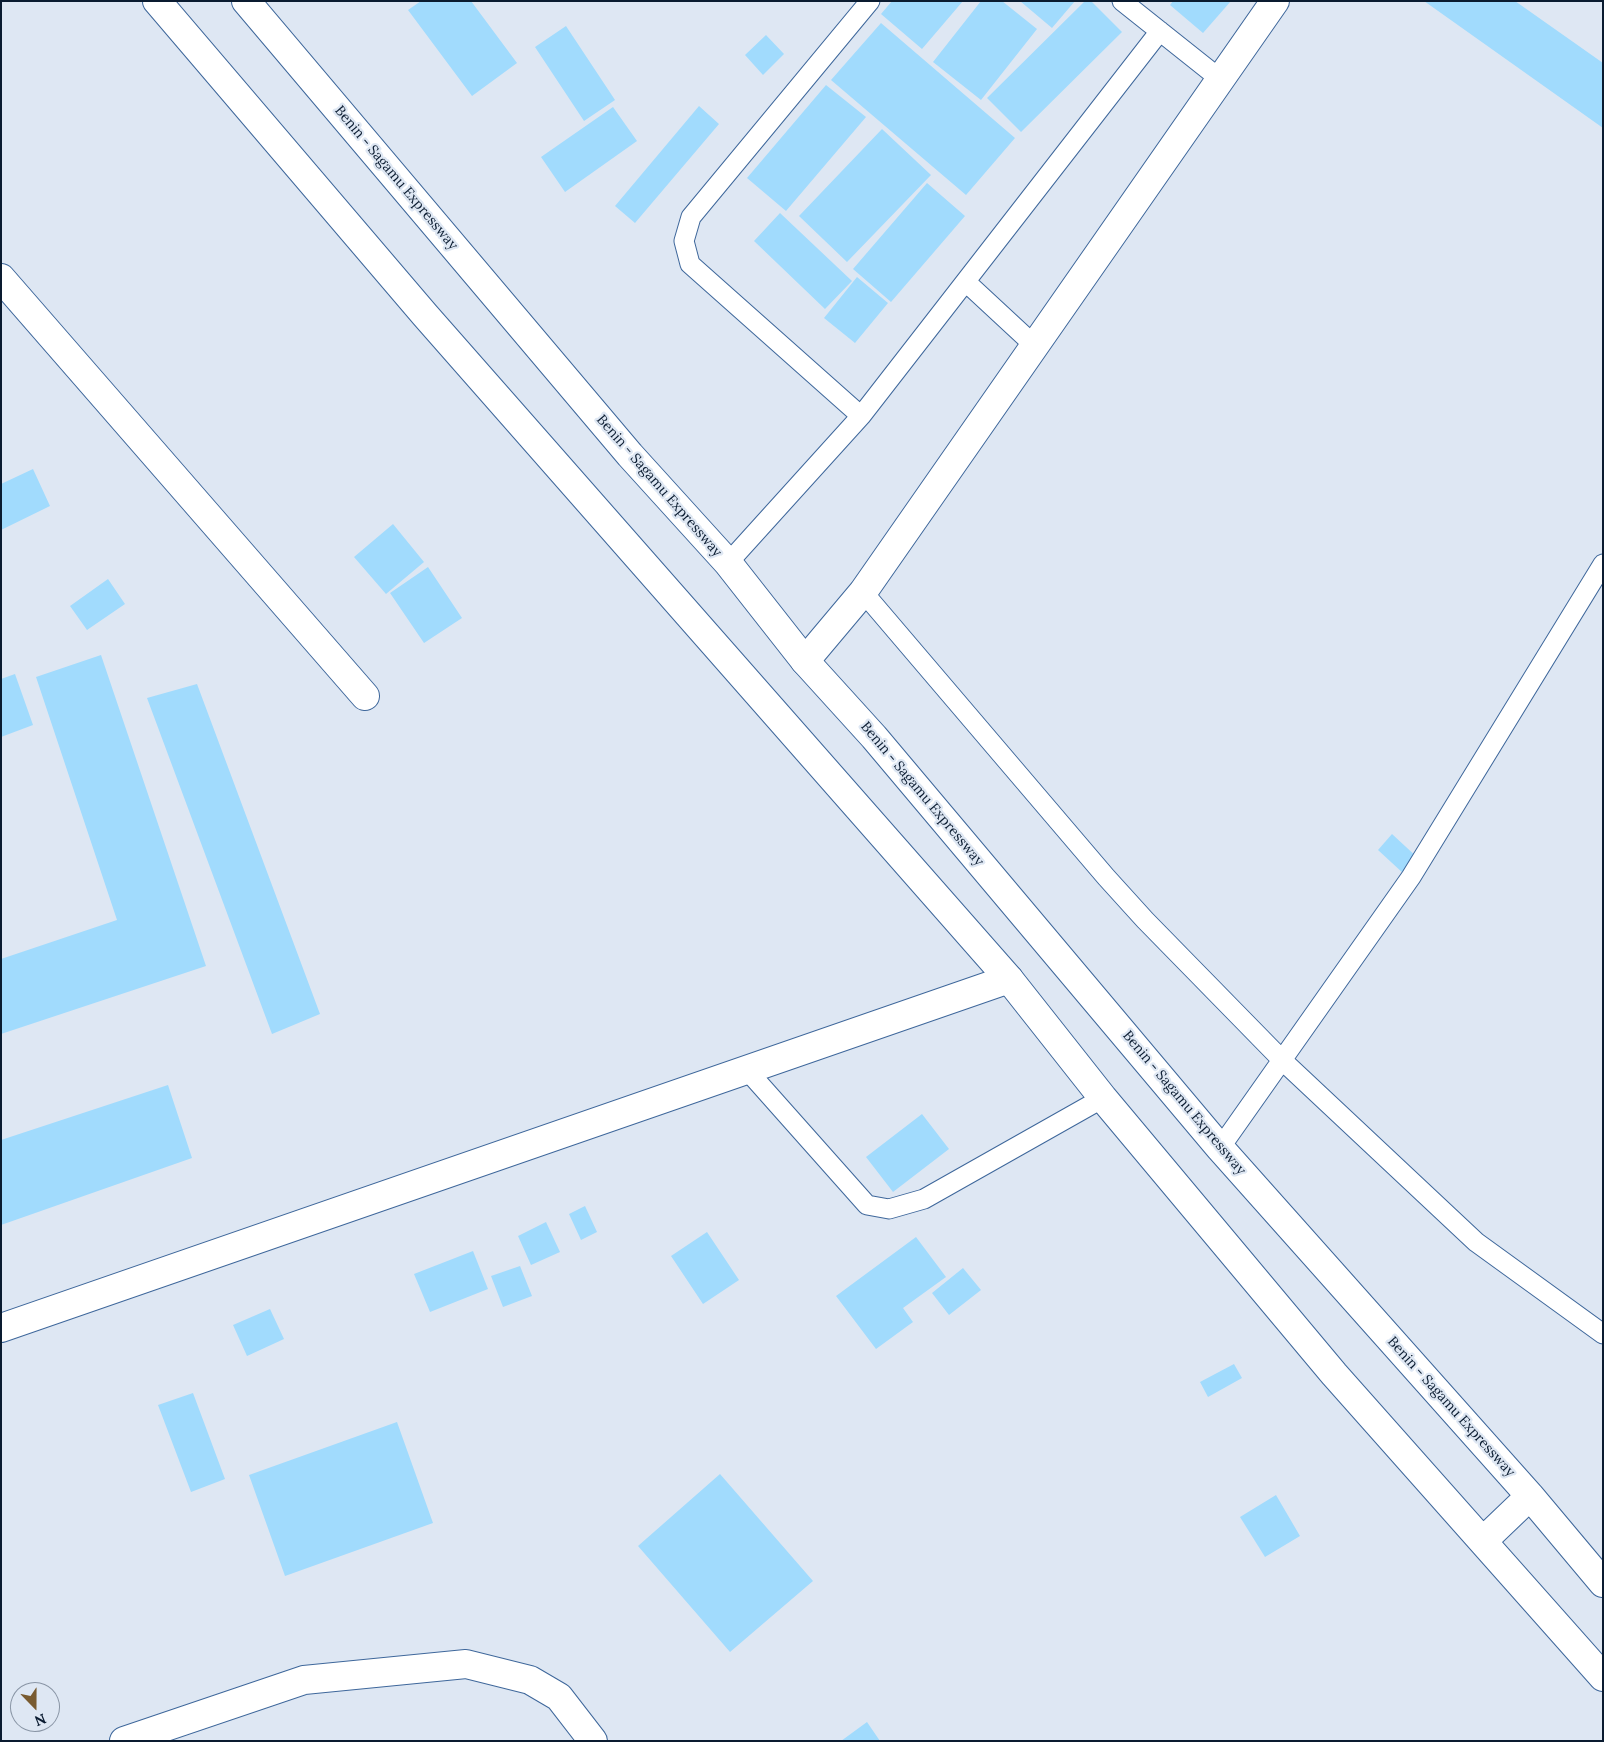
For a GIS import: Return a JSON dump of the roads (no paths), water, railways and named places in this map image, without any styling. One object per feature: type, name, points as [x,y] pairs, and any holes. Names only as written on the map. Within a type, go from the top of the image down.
[{"type":"main road","points":[[156,1],[425,315],[1009,979],[1103,1098],[1334,1374],[1603,1677]]},
{"type":"main road","name":"Benin - Sagamu Expressway","points":[[246,1],[630,455],[728,563],[805,661],[880,744],[1220,1148],[1530,1496],[1603,1583]]},
{"type":"main road","points":[[805,661],[863,592],[1275,1]]},
{"type":"main road","points":[[1,278],[365,696]]},
{"type":"main road","points":[[1,1328],[1009,979]]},
{"type":"main road","points":[[1483,1541],[1530,1496]]},
{"type":"main road","points":[[124,1741],[304,1680],[466,1664],[530,1680],[559,1697],[593,1741]]},
{"type":"lane","points":[[861,416],[690,264],[684,240],[691,217],[870,1]]},
{"type":"lane","points":[[1122,1],[1220,79]]},
{"type":"lane","points":[[728,563],[861,416],[1160,31]]},
{"type":"lane","points":[[966,282],[1035,346]]},
{"type":"lane","points":[[1220,1148],[1284,1061],[1411,877],[1603,564]]},
{"type":"lane","points":[[863,592],[1112,884],[1284,1061],[1476,1242],[1603,1334]]},
{"type":"lane","points":[[747,1070],[867,1204],[889,1209],[924,1199],[1103,1098]]}]
